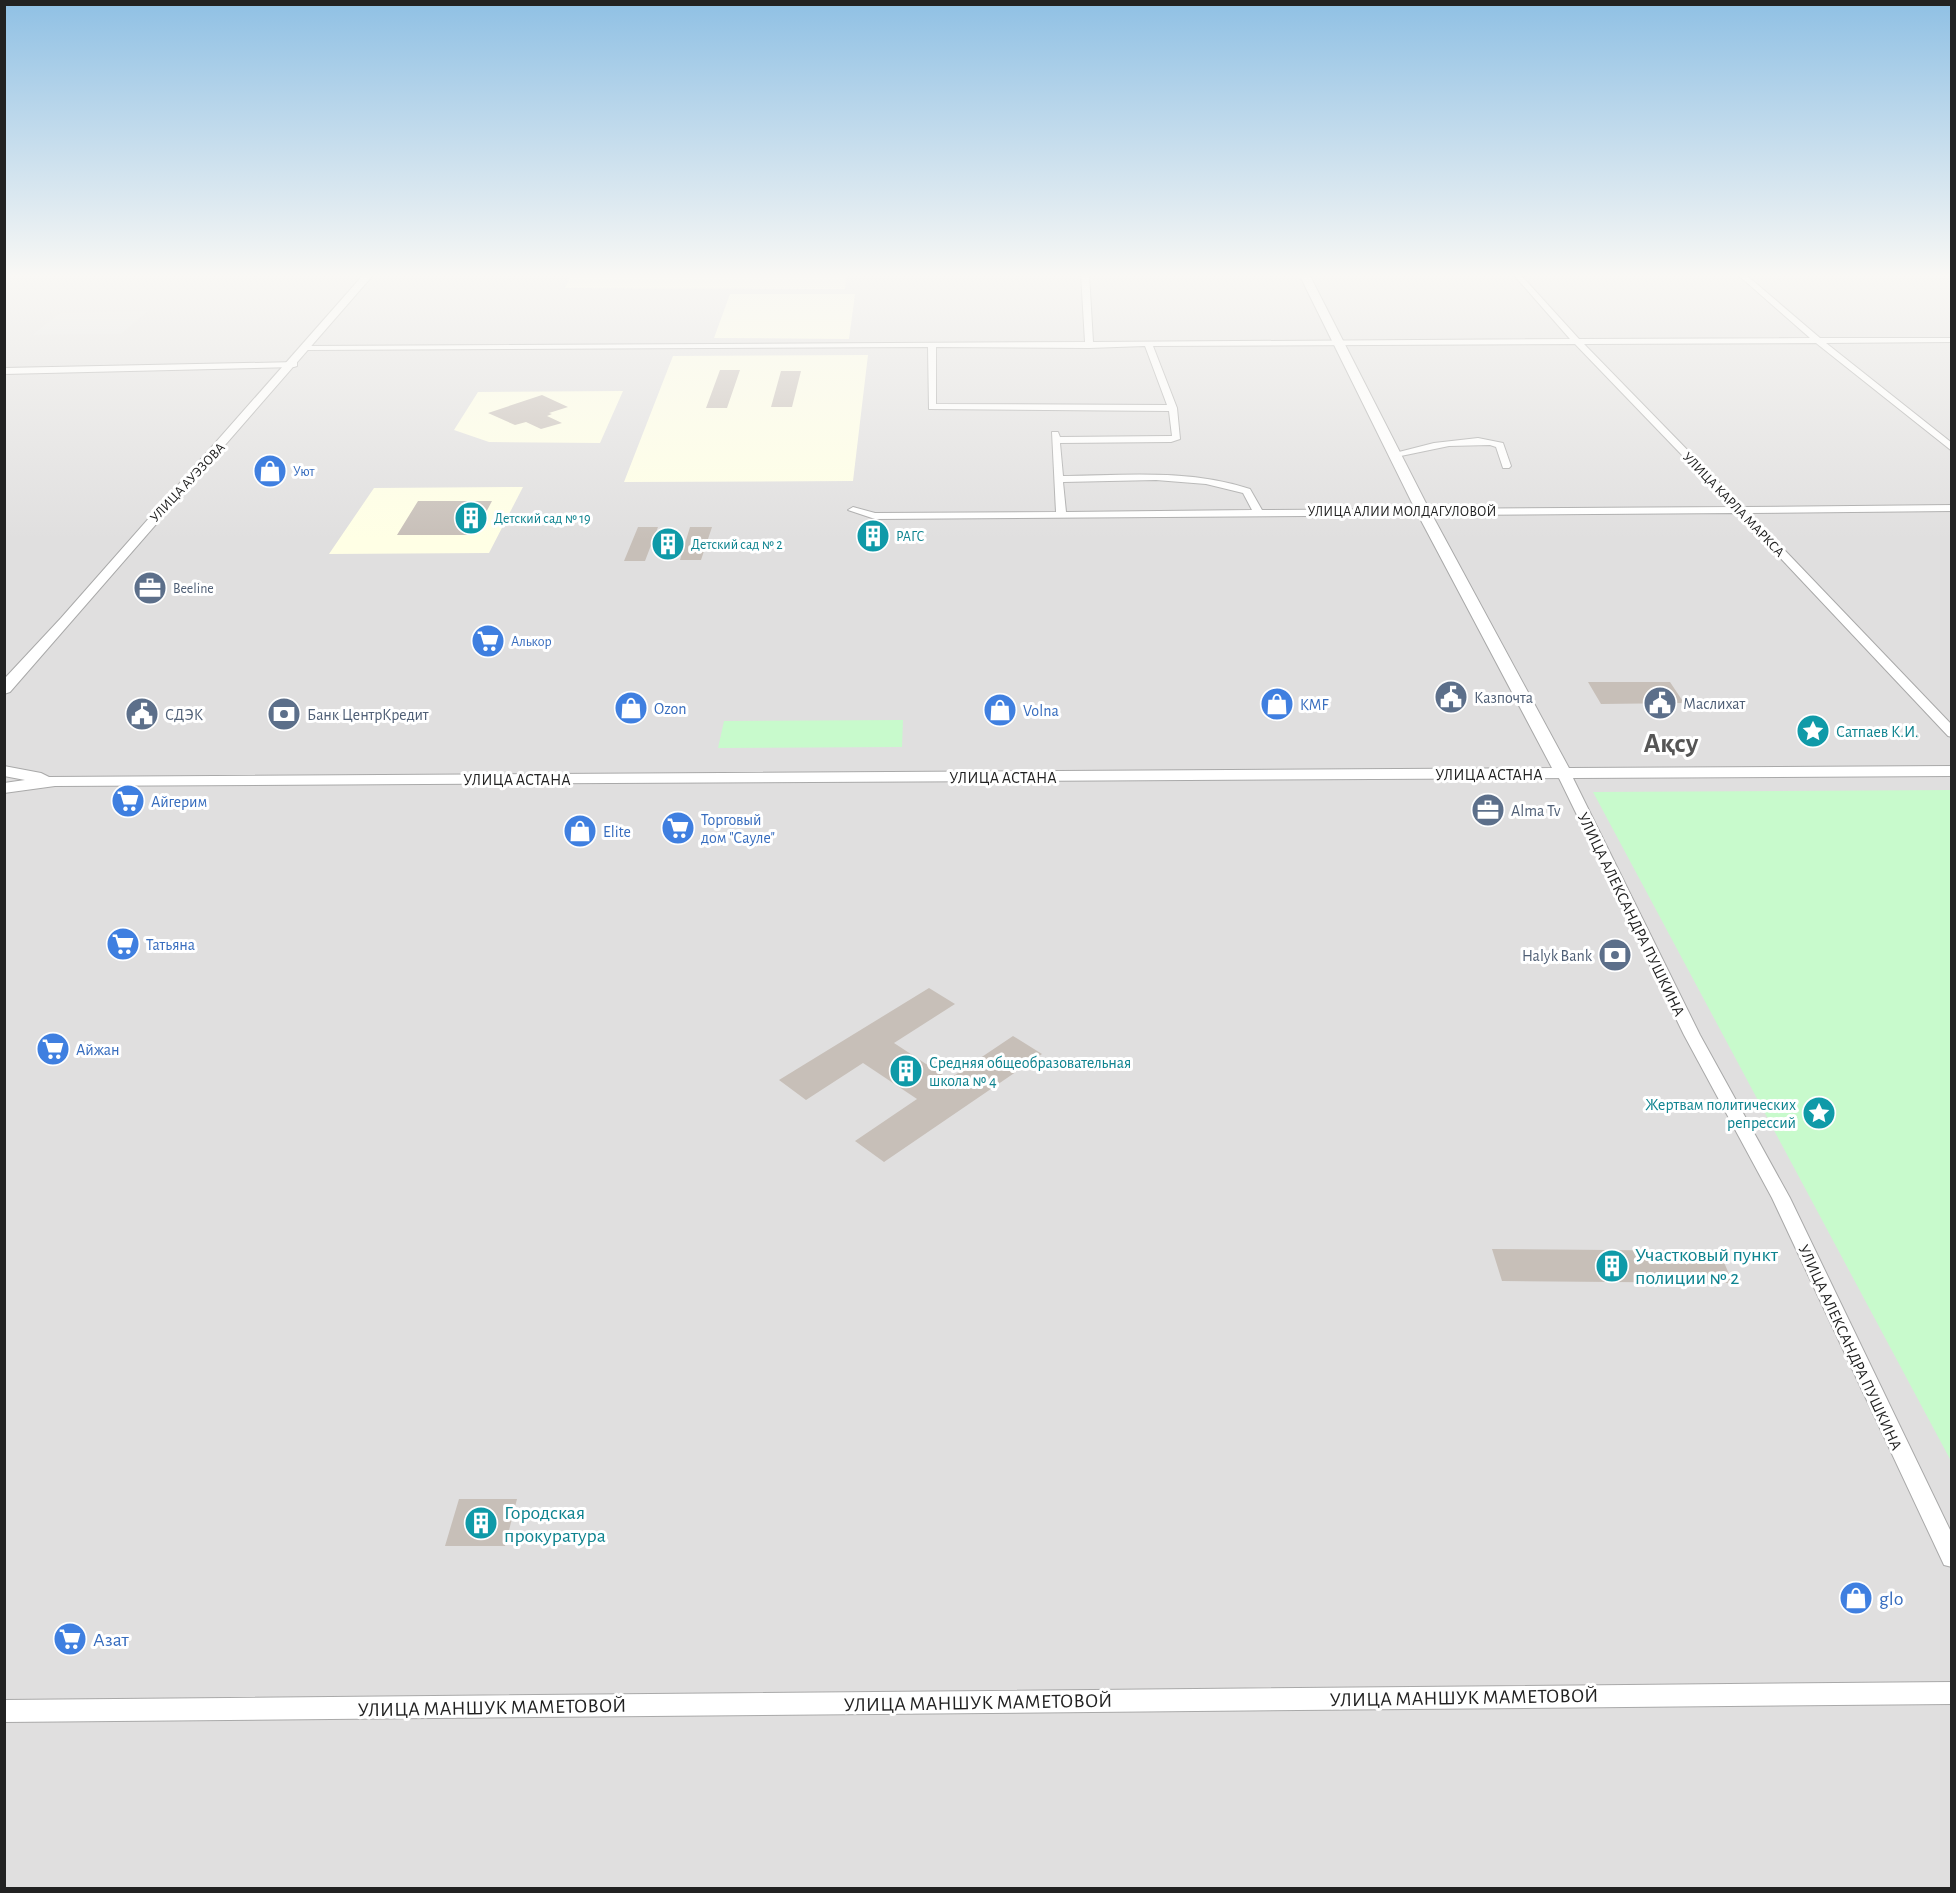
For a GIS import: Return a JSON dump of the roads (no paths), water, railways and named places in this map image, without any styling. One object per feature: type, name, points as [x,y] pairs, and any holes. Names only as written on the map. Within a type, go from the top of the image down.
[{"type":"street","points":[[932,362],[932,407],[1173,408]]},
{"type":"street","points":[[1061,514],[1055,437],[1171,439],[1177,437],[1173,408],[1155,362]]},
{"type":"street","name":"УЛИЦА АЛЕКСАНДРА ПУШКИНА","points":[[1350,362],[1423,511],[1564,774],[1692,1035],[1780,1198],[1952,1558]]},
{"type":"street","name":"УЛИЦА КАРЛА МАРКСА","points":[[1597,362],[1740,508],[1952,733]]},
{"type":"street","points":[[1845,362],[1952,448]]},
{"type":"street","points":[[4,370],[294,363]]},
{"type":"street","name":"УЛИЦА АУЭЗОВА","points":[[4,689],[17,673],[38,654],[138,535],[294,363]]},
{"type":"street","points":[[1396,454],[1454,442],[1494,441],[1500,445],[1506,466]]},
{"type":"street","points":[[1060,479],[1182,479],[1224,484],[1247,491],[1258,512]]},
{"type":"street","name":"УЛИЦА АЛИИ МОЛДАГУЛОВОЙ","points":[[852,510],[875,516],[1952,508]]},
{"type":"street","points":[[4,771],[55,781]]},
{"type":"street","name":"УЛИЦА АСТАНА","points":[[55,781],[1952,771]]},
{"type":"street","points":[[4,788],[55,781]]},
{"type":"street","name":"УЛИЦА МАНШУК МАМЕТОВОЙ","points":[[4,1711],[1952,1693]]},
{"type":"place","name":"Уют","points":[[270,471]]},
{"type":"place","name":"Детский сад № 19","points":[[471,518]]},
{"type":"place","name":"РАГС","points":[[873,536]]},
{"type":"place","name":"Детский сад № 2","points":[[668,544]]},
{"type":"place","name":"Beeline","points":[[150,588]]},
{"type":"place","name":"Алькор","points":[[488,641]]},
{"type":"place","name":"Казпочта","points":[[1451,697]]},
{"type":"place","name":"Маслихат","points":[[1660,703]]},
{"type":"place","name":"KMF","points":[[1277,704]]},
{"type":"place","name":"Ozon","points":[[631,708]]},
{"type":"place","name":"Volna","points":[[1000,710]]},
{"type":"place","name":"СДЭК","points":[[142,714]]},
{"type":"place","name":"Банк ЦентрКредит","points":[[284,714]]},
{"type":"place","name":"Сатпаев К.И.","points":[[1813,731]]},
{"type":"place","name":"Айгерим","points":[[128,801]]},
{"type":"place","name":"Alma Tv","points":[[1488,810]]},
{"type":"place","name":"Торговый дом \"Сауле\"","points":[[678,828]]},
{"type":"place","name":"Elite","points":[[580,831]]},
{"type":"place","name":"Татьяна","points":[[123,944]]},
{"type":"place","name":"Halyk Bank","points":[[1615,955]]},
{"type":"place","name":"Айжан","points":[[53,1049]]},
{"type":"place","name":"Средняя общеобразовательная школа № 4","points":[[906,1071]]},
{"type":"place","name":"Жертвам политических репрессий","points":[[1819,1113]]},
{"type":"place","name":"Участковый пункт полиции № 2","points":[[1612,1266]]},
{"type":"place","name":"Городская прокуратура","points":[[481,1523]]},
{"type":"place","name":"glo","points":[[1856,1598]]},
{"type":"place","name":"Азат","points":[[70,1639]]},
{"type":"district","name":"Ақсу","points":[[1671,742]]}]
